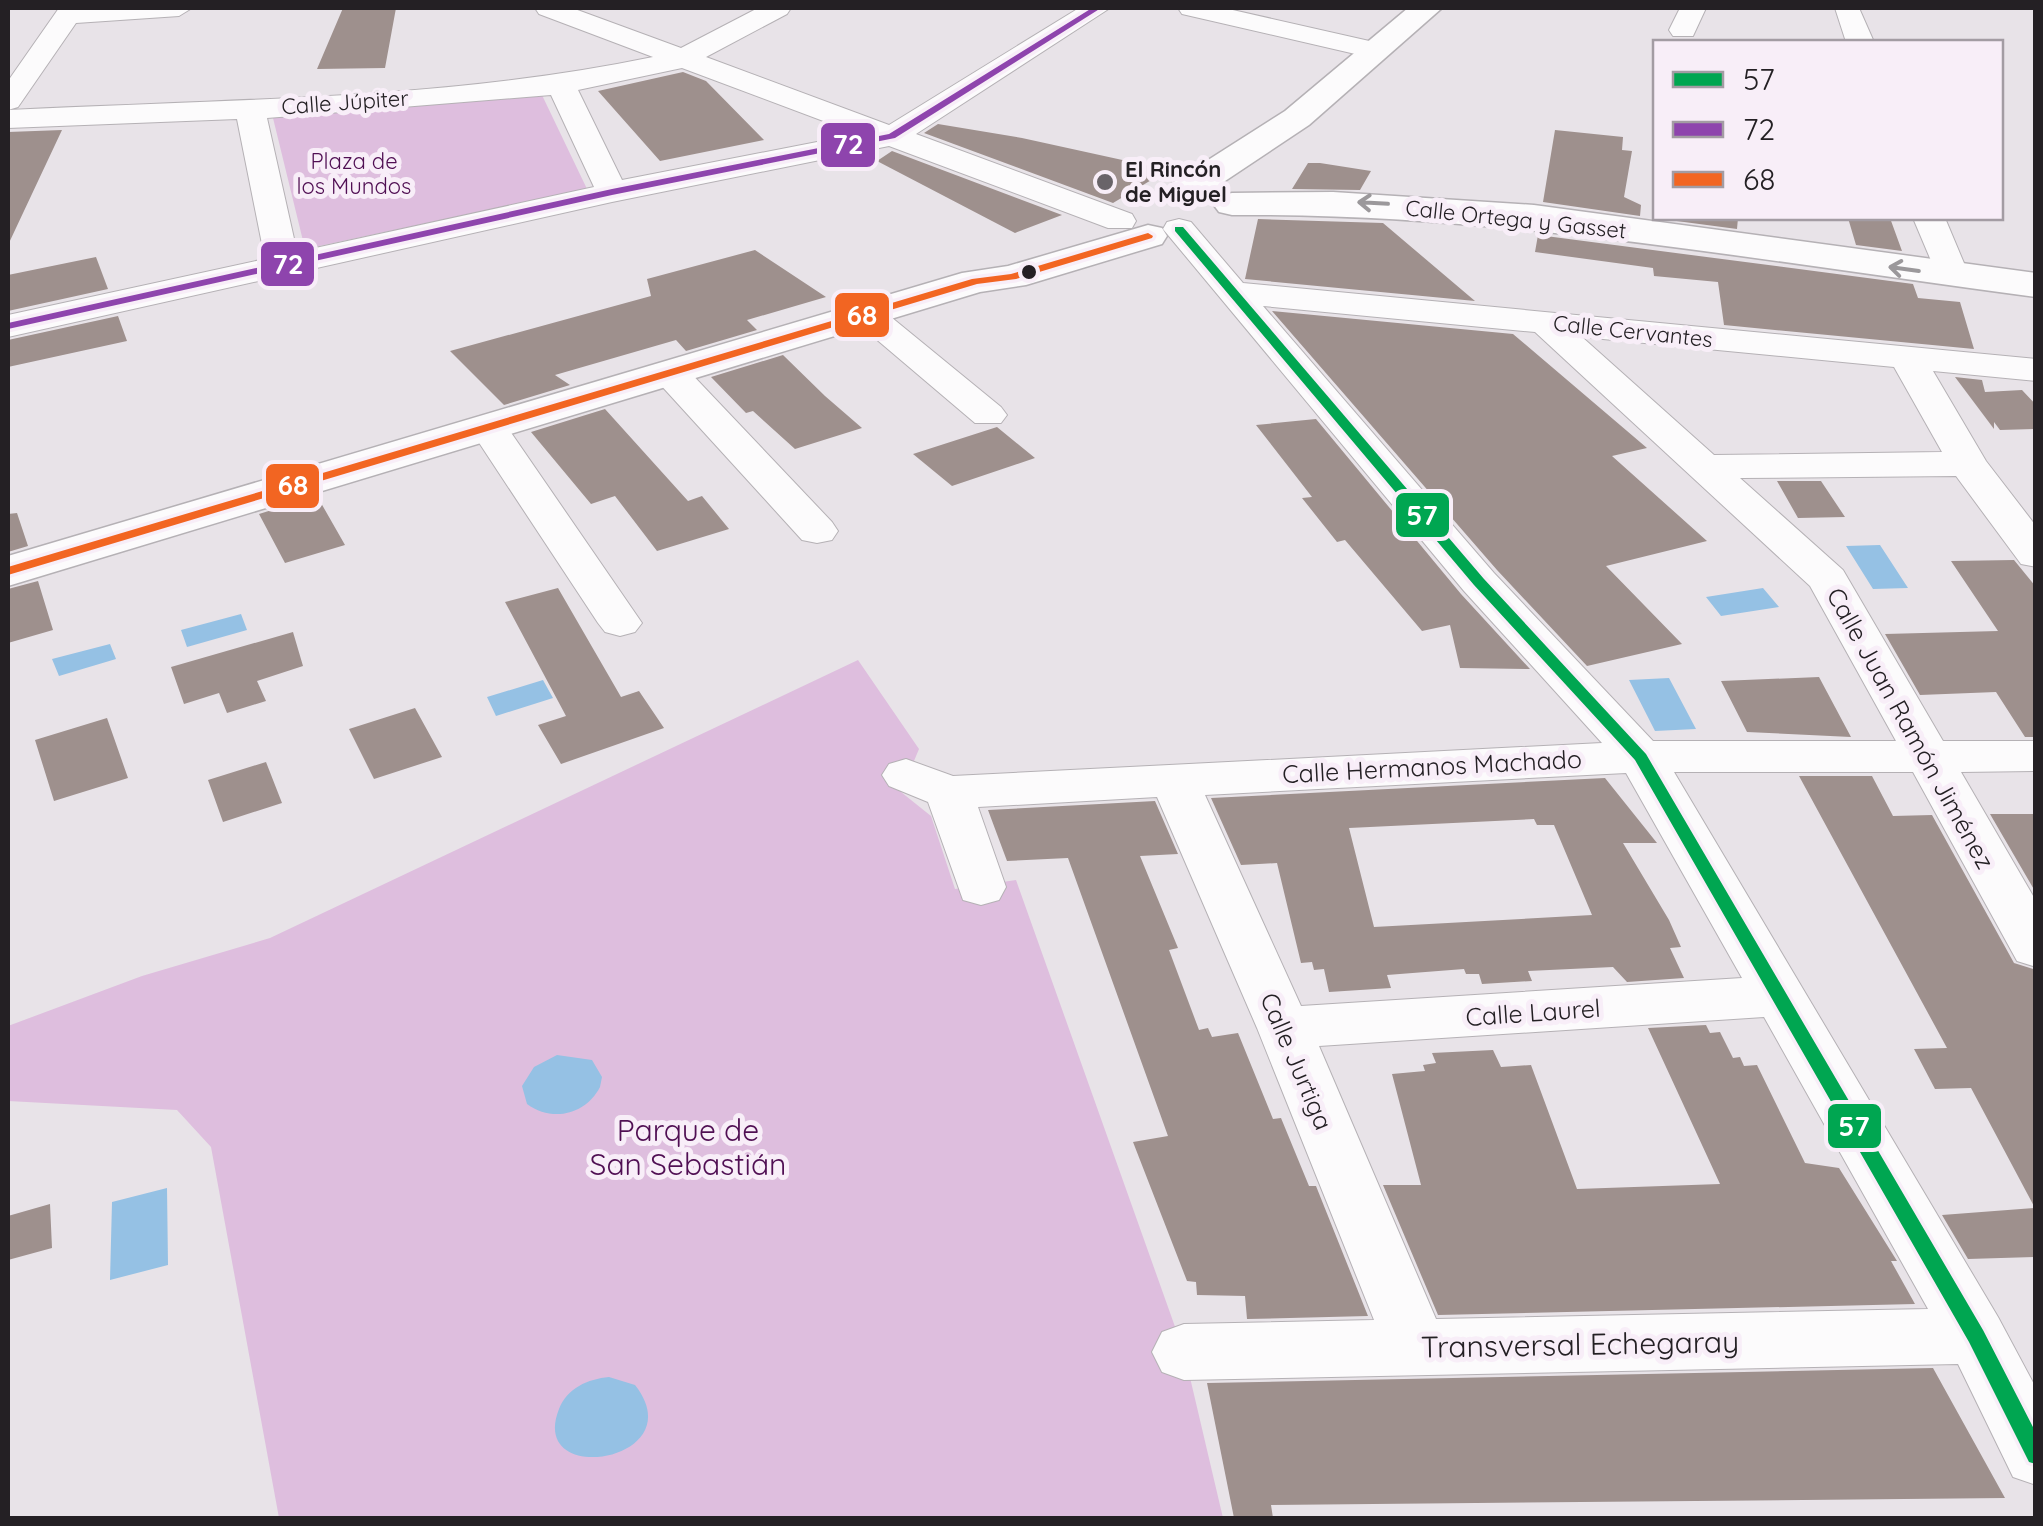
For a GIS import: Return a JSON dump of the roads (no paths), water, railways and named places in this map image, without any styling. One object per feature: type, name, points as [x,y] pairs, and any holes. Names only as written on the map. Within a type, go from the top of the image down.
[{"type":"street","points":[[8,101],[69,11],[180,8]]},
{"type":"street","points":[[548,8],[679,60],[892,136],[1151,220],[1230,292],[1479,582],[1641,756],[1976,1336],[2036,1455]]},
{"type":"street","name":"Calle Júpiter","points":[[8,120],[250,110],[560,85],[679,60],[778,8]]},
{"type":"street","points":[[8,326],[612,192],[892,136],[1097,8]]},
{"type":"street","points":[[1191,8],[1377,50]]},
{"type":"street","points":[[1151,220],[1298,118],[1426,8]]},
{"type":"street","points":[[1847,10],[1859,40]]},
{"type":"street","points":[[560,85],[612,192]]},
{"type":"street","points":[[250,110],[283,266]]},
{"type":"street","points":[[8,571],[976,281],[1012,277],[1151,220],[1232,202],[1265,180],[1298,118]]},
{"type":"street","name":"Calle Ortega y Gasset","points":[[1232,202],[1364,202],[1474,211],[2036,285]]},
{"type":"street","points":[[1930,220],[1952,275]]},
{"type":"street","name":"Calle Cervantes","points":[[1230,292],[2036,370]]},
{"type":"street","points":[[868,314],[988,416]]},
{"type":"street","name":"Calle Juan Ramón Jiménez","points":[[1545,322],[1828,579],[2036,948]]},
{"type":"street","points":[[1907,357],[1968,464],[2036,556]]},
{"type":"street","points":[[671,374],[817,531]]},
{"type":"street","points":[[489,429],[620,623]]},
{"type":"street","points":[[1706,467],[1838,462],[1968,464]]},
{"type":"street","name":"Calle Hermanos Machado","points":[[982,887],[928,783],[1173,778],[1641,756],[2036,756]]},
{"type":"street","name":"Calle Jurtiga","points":[[1173,778],[1284,1028],[1416,1347]]},
{"type":"street","name":"Calle Laurel","points":[[1284,1028],[1782,996]]},
{"type":"street","name":"Transversal Echegaray","points":[[1184,1352],[1976,1336]]},
{"type":"water","points":[[1880,545],[1908,588],[1873,589],[1846,546]]},
{"type":"water","points":[[1763,588],[1779,607],[1721,616],[1706,597]]},
{"type":"water","points":[[241,614],[247,630],[187,647],[181,630]]},
{"type":"water","points":[[110,644],[116,659],[59,676],[52,659]]},
{"type":"water","points":[[1669,678],[1696,729],[1655,731],[1629,680]]},
{"type":"water","points":[[543,680],[553,698],[496,716],[487,697]]},
{"type":"water","points":[[557,1055],[592,1060],[602,1077],[594,1096],[568,1113],[537,1110],[527,1104],[522,1086],[534,1067]]},
{"type":"water","points":[[167,1188],[168,1265],[110,1280],[112,1202]]},
{"type":"water","points":[[609,1377],[635,1385],[648,1411],[644,1432],[629,1447],[608,1456],[585,1457],[566,1450],[556,1434],[559,1409],[567,1395],[593,1380]]},
{"type":"place","name":"El Rincón de Miguel","points":[[1105,182]]},
{"type":"park label","name":"Plaza de los Mundos","points":[[354,174]]},
{"type":"park label","name":"Parque de San Sebastián","points":[[688,1147]]}]
